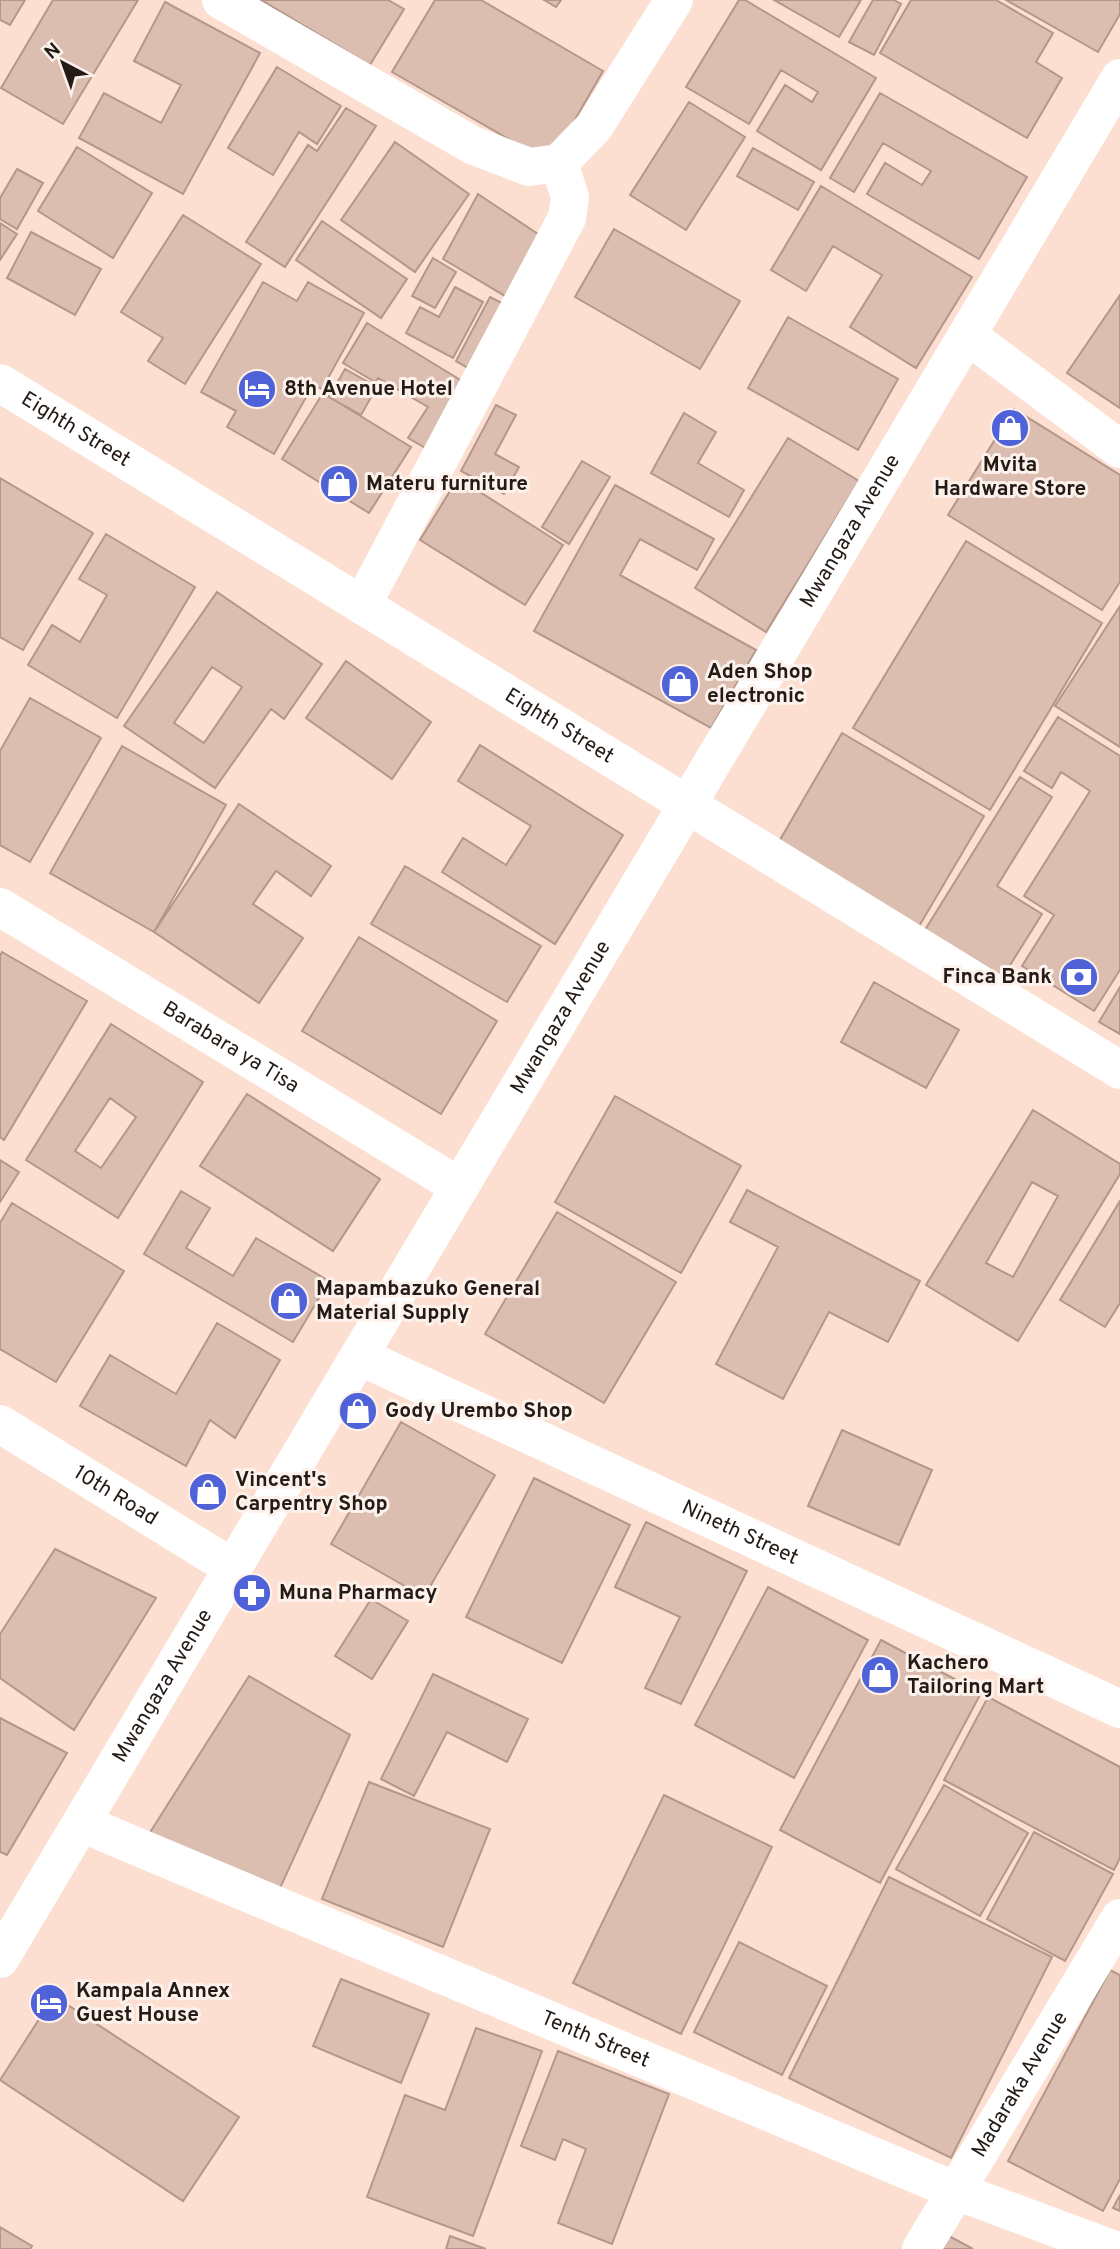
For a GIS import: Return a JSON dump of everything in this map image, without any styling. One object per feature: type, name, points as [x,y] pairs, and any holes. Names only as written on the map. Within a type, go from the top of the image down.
[{"type":"street","points":[[221,0],[472,145],[529,167],[559,163],[594,127],[674,0]]},
{"type":"street","name":"Mwangaza Avenue","points":[[0,1959],[1120,78]]},
{"type":"street","points":[[362,605],[567,218],[570,197],[559,163]]},
{"type":"street","points":[[967,335],[1120,449]]},
{"type":"street","name":"Eighth Street","points":[[0,383],[1120,1070]]},
{"type":"street","name":"Barabara ya Tisa","points":[[0,907],[460,1187]]},
{"type":"street","name":"Nineth Street","points":[[359,1356],[1120,1709]]},
{"type":"street","name":"10th Road","points":[[0,1424],[233,1568]]},
{"type":"street","name":"Tenth Street","points":[[81,1823],[957,2191],[1112,2249]]},
{"type":"street","name":"Madaraka Avenue","points":[[921,2249],[1120,1917]]},
{"type":"building","points":[[0,0],[25,0],[10,25],[0,20]]},
{"type":"building","points":[[53,0],[138,0],[63,124],[1,88]]},
{"type":"building","points":[[261,0],[388,0],[404,9],[370,65]]},
{"type":"building","points":[[435,0],[481,0],[603,71],[550,163],[392,72]]},
{"type":"building","points":[[544,0],[561,0],[556,7]]},
{"type":"building","points":[[739,0],[745,0],[876,78],[821,170],[757,131],[785,85],[812,102],[818,92],[781,70],[749,124],[686,87]]},
{"type":"building","points":[[774,0],[861,0],[839,37]]},
{"type":"building","points":[[873,0],[894,0],[901,4],[874,55],[849,42]]},
{"type":"building","points":[[911,0],[996,0],[1053,33],[1036,62],[1062,78],[1027,138],[880,53]]},
{"type":"building","points":[[1006,0],[1120,0],[1120,14],[1098,52]]},
{"type":"building","points":[[165,2],[260,53],[183,194],[79,138],[104,93],[161,123],[181,85],[134,61]]},
{"type":"building","points":[[277,67],[341,106],[317,144],[299,132],[273,175],[228,148]]},
{"type":"building","points":[[880,93],[1027,177],[979,259],[867,194],[885,163],[922,185],[931,171],[883,143],[854,192],[830,178]]},
{"type":"building","points":[[689,102],[745,137],[686,230],[630,195]]},
{"type":"building","points":[[346,108],[376,126],[285,267],[246,242],[308,145],[317,151]]},
{"type":"building","points":[[395,142],[469,194],[415,272],[341,220]]},
{"type":"building","points":[[77,147],[152,193],[113,258],[38,211]]},
{"type":"building","points":[[753,148],[814,182],[798,210],[737,176]]},
{"type":"building","points":[[17,169],[43,183],[17,229],[0,219],[0,198]]},
{"type":"building","points":[[821,186],[972,277],[916,368],[850,327],[882,275],[833,246],[806,291],[771,270]]},
{"type":"building","points":[[478,194],[541,236],[510,299],[443,259]]},
{"type":"building","points":[[183,215],[261,264],[185,384],[148,361],[163,338],[121,312]]},
{"type":"building","points":[[322,221],[407,279],[381,318],[296,260]]},
{"type":"building","points":[[0,223],[17,234],[0,260]]},
{"type":"building","points":[[614,229],[740,301],[700,369],[575,297]]},
{"type":"building","points":[[31,232],[101,269],[75,315],[7,278]]},
{"type":"building","points":[[433,258],[456,272],[435,308],[412,296]]},
{"type":"building","points":[[263,282],[297,301],[308,282],[364,313],[322,389],[313,385],[274,454],[227,427],[236,411],[201,392]]},
{"type":"building","points":[[455,287],[483,302],[453,358],[406,333],[420,307],[439,317]]},
{"type":"building","points":[[1120,295],[1120,408],[1067,373]]},
{"type":"building","points":[[490,297],[510,307],[475,372],[456,361]]},
{"type":"building","points":[[788,317],[898,379],[858,450],[748,388]]},
{"type":"building","points":[[367,323],[467,384],[427,449],[408,438],[428,407],[378,378],[375,382],[343,363]]},
{"type":"building","points":[[345,369],[377,387],[361,415],[329,397]]},
{"type":"building","points":[[323,393],[411,447],[369,513],[282,459]]},
{"type":"building","points":[[496,405],[516,415],[495,454],[519,467],[504,494],[461,471]]},
{"type":"building","points":[[1014,409],[1120,475],[1120,582],[1102,610],[948,515]]},
{"type":"building","points":[[684,413],[716,432],[698,463],[744,490],[729,517],[651,473]]},
{"type":"building","points":[[788,438],[859,481],[766,632],[695,588]]},
{"type":"building","points":[[582,461],[610,477],[569,544],[542,527]]},
{"type":"building","points":[[0,478],[93,533],[23,650],[0,637]]},
{"type":"building","points":[[458,478],[563,545],[525,605],[420,540]]},
{"type":"building","points":[[615,485],[714,539],[697,570],[640,539],[620,575],[756,650],[711,728],[534,631]]},
{"type":"building","points":[[106,534],[195,587],[117,718],[28,665],[52,625],[80,642],[107,595],[79,579]]},
{"type":"building","points":[[966,541],[1102,623],[990,810],[853,728]]},
{"type":"building","points":[[217,592],[322,664],[284,719],[271,709],[215,788],[124,726]],"holes":[[[212,667],[242,687],[204,743],[174,723]]]},
{"type":"building","points":[[1120,606],[1120,747],[1055,706]]},
{"type":"building","points":[[346,661],[431,722],[392,779],[306,718]]},
{"type":"building","points":[[30,698],[101,738],[30,862],[0,845],[0,751]]},
{"type":"building","points":[[1058,717],[1120,756],[1120,970],[1094,1011],[1022,966],[1054,915],[1024,896],[1090,791],[1061,772],[1052,788],[1024,771]]},
{"type":"building","points":[[842,733],[984,816],[918,928],[777,845]]},
{"type":"building","points":[[480,745],[623,835],[555,944],[442,872],[463,838],[506,865],[531,826],[458,781]]},
{"type":"building","points":[[122,746],[226,805],[154,932],[50,873]]},
{"type":"building","points":[[1020,777],[1052,797],[997,886],[1042,914],[1002,978],[925,930]]},
{"type":"building","points":[[239,804],[331,866],[311,896],[276,871],[253,904],[303,938],[259,1003],[154,932]]},
{"type":"building","points":[[405,866],[541,946],[507,1002],[371,924]]},
{"type":"building","points":[[359,937],[497,1021],[441,1114],[302,1031]]},
{"type":"building","points":[[2,952],[87,1001],[4,1140],[0,1137]]},
{"type":"building","points":[[874,982],[959,1030],[926,1088],[841,1042]]},
{"type":"building","points":[[1120,987],[1120,1034],[1099,1022]]},
{"type":"building","points":[[111,1024],[203,1082],[118,1218],[26,1160]],"holes":[[[110,1098],[136,1117],[101,1168],[75,1151]]]},
{"type":"building","points":[[247,1094],[380,1179],[333,1251],[200,1166]]},
{"type":"building","points":[[615,1096],[741,1166],[681,1273],[555,1202]]},
{"type":"building","points":[[1033,1110],[1120,1164],[1120,1174],[1018,1341],[926,1285]],"holes":[[[1032,1182],[1058,1196],[1013,1277],[986,1263]]]},
{"type":"building","points":[[0,1160],[19,1172],[0,1202]]},
{"type":"building","points":[[747,1190],[920,1281],[888,1342],[829,1312],[783,1399],[716,1364],[778,1247],[730,1222]]},
{"type":"building","points":[[181,1191],[210,1208],[186,1248],[233,1276],[256,1238],[329,1281],[293,1342],[144,1254]]},
{"type":"building","points":[[1120,1201],[1120,1303],[1105,1327],[1060,1300]]},
{"type":"building","points":[[12,1203],[124,1271],[56,1382],[0,1349],[0,1223]]},
{"type":"building","points":[[557,1212],[676,1282],[604,1403],[485,1334]]},
{"type":"building","points":[[217,1323],[280,1360],[235,1438],[210,1420],[186,1466],[80,1406],[110,1355],[176,1394]]},
{"type":"building","points":[[401,1422],[495,1475],[424,1597],[331,1544]]},
{"type":"building","points":[[842,1430],[932,1470],[899,1545],[808,1506]]},
{"type":"building","points":[[534,1478],[630,1525],[562,1663],[466,1617]]},
{"type":"building","points":[[646,1522],[747,1571],[681,1704],[645,1688],[680,1617],[615,1587]]},
{"type":"building","points":[[55,1549],[156,1598],[74,1730],[0,1678],[0,1634]]},
{"type":"building","points":[[768,1587],[868,1640],[794,1778],[695,1725]]},
{"type":"building","points":[[371,1599],[408,1621],[372,1679],[335,1656]]},
{"type":"building","points":[[881,1640],[981,1693],[880,1883],[780,1830]]},
{"type":"building","points":[[433,1674],[528,1719],[507,1762],[447,1732],[414,1796],[381,1779]]},
{"type":"building","points":[[249,1676],[350,1735],[276,1897],[149,1834]]},
{"type":"building","points":[[988,1697],[1120,1767],[1120,1858],[1114,1870],[944,1780]]},
{"type":"building","points":[[0,1718],[67,1753],[7,1855],[0,1852]]},
{"type":"building","points":[[369,1782],[490,1829],[443,1947],[322,1899]]},
{"type":"building","points":[[944,1785],[1028,1833],[980,1916],[896,1869]]},
{"type":"building","points":[[664,1795],[772,1847],[681,2034],[573,1983]]},
{"type":"building","points":[[1034,1832],[1113,1874],[1065,1961],[987,1919]]},
{"type":"building","points":[[889,1877],[1052,1957],[951,2158],[789,2078]]},
{"type":"building","points":[[739,1942],[827,1986],[782,2075],[694,2032]]},
{"type":"building","points":[[1110,1970],[1120,1975],[1120,2179],[1103,2211],[1008,2161]]},
{"type":"building","points":[[341,1979],[429,2014],[401,2083],[313,2046]]},
{"type":"building","points":[[54,1996],[239,2117],[183,2201],[0,2080]]},
{"type":"building","points":[[476,2028],[542,2051],[473,2236],[367,2197],[405,2095],[445,2110]]},
{"type":"building","points":[[558,2051],[669,2094],[612,2244],[558,2223],[586,2149],[563,2139],[555,2160],[521,2146]]},
{"type":"building","points":[[1120,2195],[1120,2211],[1113,2208]]},
{"type":"building","points":[[0,2227],[32,2246],[30,2249],[0,2249]]},
{"type":"building","points":[[947,2235],[973,2249],[938,2249]]},
{"type":"building","points":[[450,2236],[486,2249],[446,2249]]},
{"type":"place","name":"8th Avenue Hotel","points":[[257,389]]},
{"type":"place","name":"Mvita Hardware Store","points":[[1010,428]]},
{"type":"place","name":"Materu furniture","points":[[339,484]]},
{"type":"place","name":"Aden Shop electronic","points":[[680,684]]},
{"type":"place","name":"Finca Bank","points":[[1079,977]]},
{"type":"place","name":"Mapambazuko General Material Supply","points":[[289,1301]]},
{"type":"place","name":"Gody Urembo Shop","points":[[358,1411]]},
{"type":"place","name":"Vincent's Carpentry Shop","points":[[208,1492]]},
{"type":"place","name":"Muna Pharmacy","points":[[252,1593]]},
{"type":"place","name":"Kachero Tailoring Mart","points":[[880,1675]]},
{"type":"place","name":"Kampala Annex Guest House","points":[[49,2003]]}]
